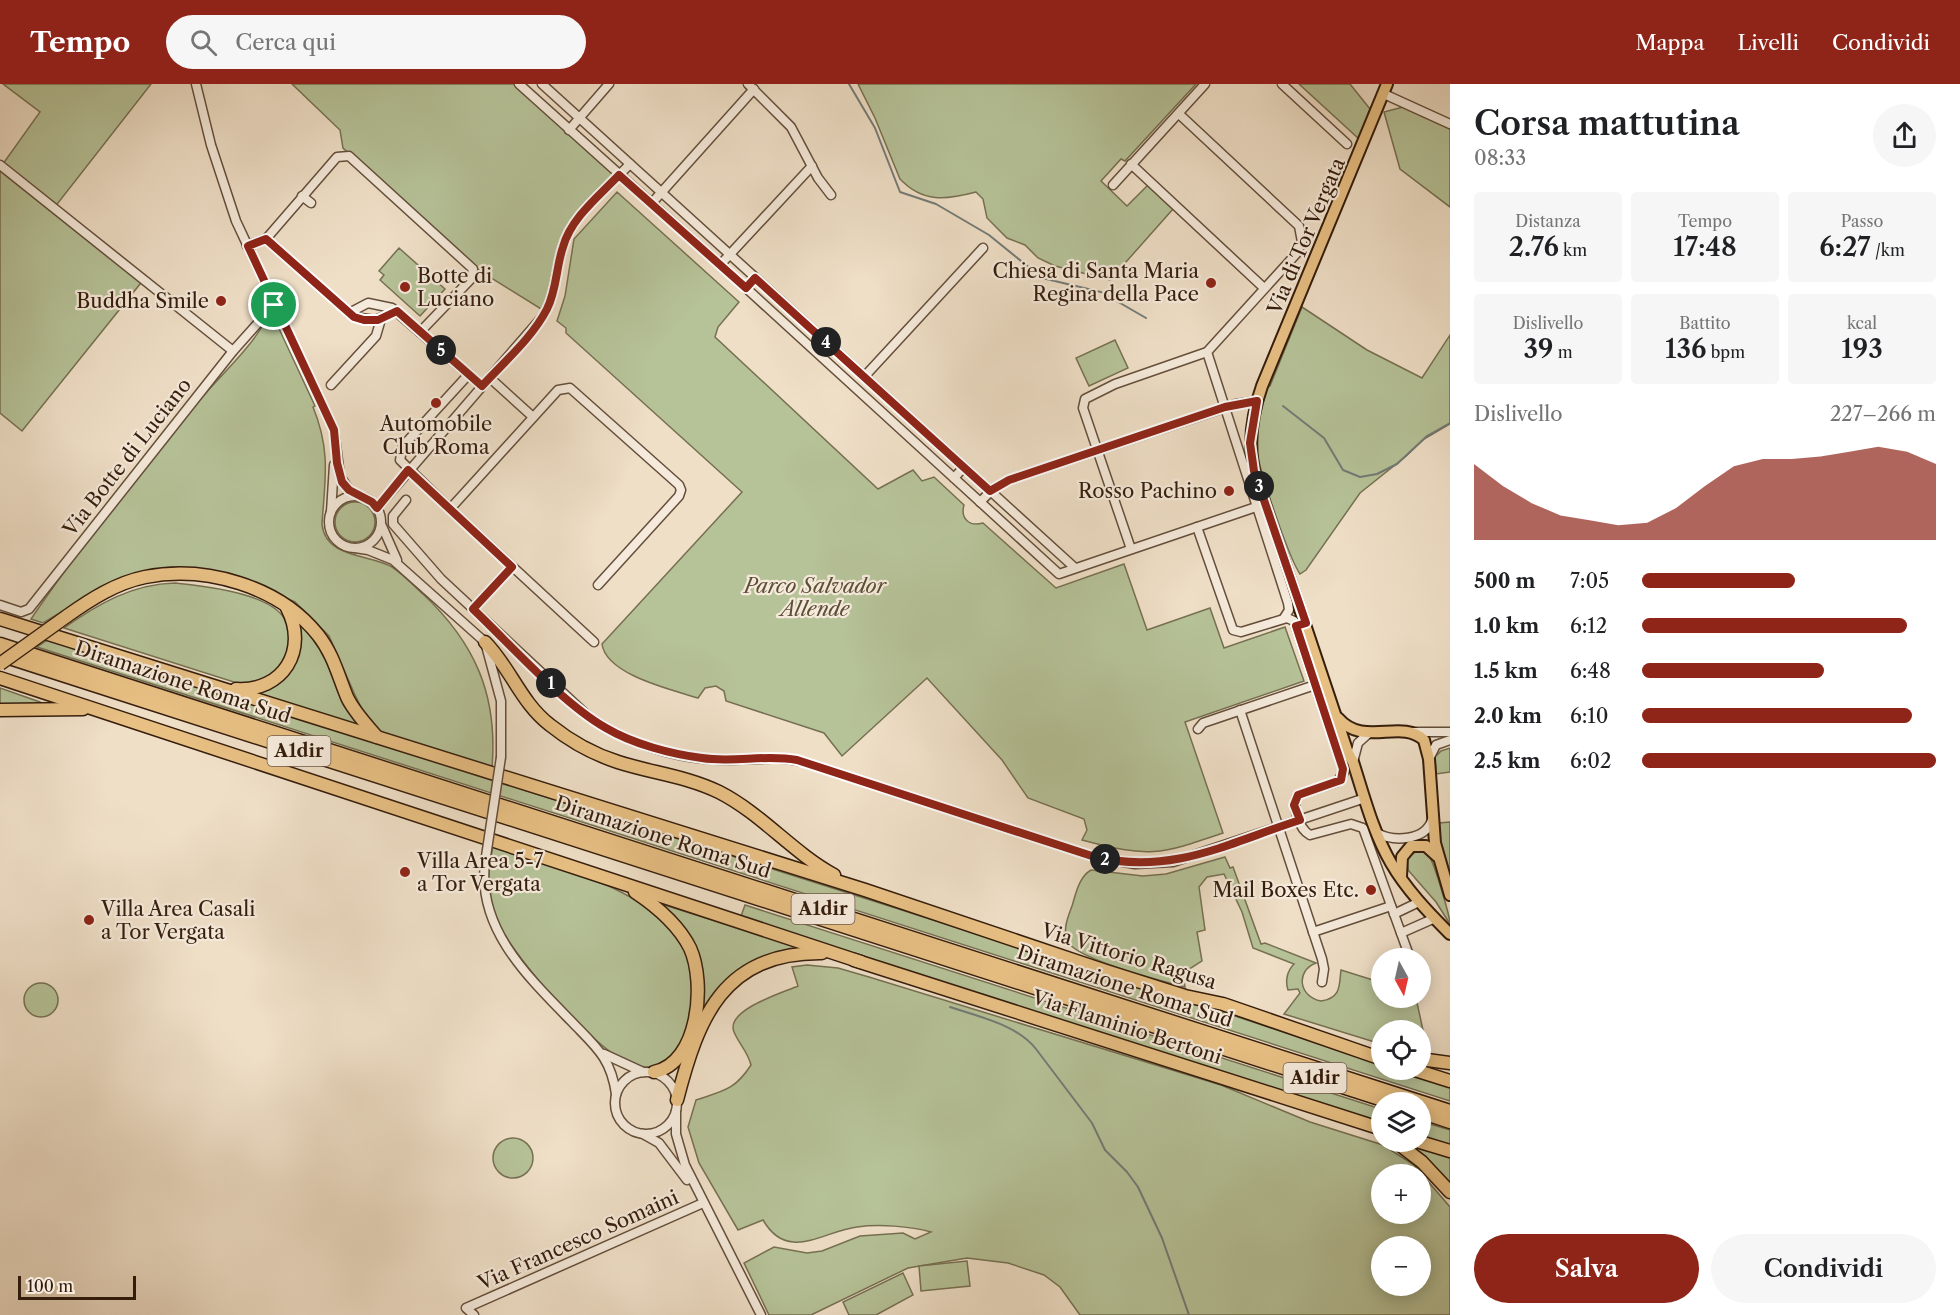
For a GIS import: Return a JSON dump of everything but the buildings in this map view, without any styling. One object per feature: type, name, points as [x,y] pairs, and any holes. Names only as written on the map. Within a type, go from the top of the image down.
[{"type":"highway","points":[[0,664],[96,596],[118,586],[144,577],[169,574],[206,576],[230,581],[265,593],[286,606],[310,626],[326,646],[352,706],[378,738]]},
{"type":"highway","points":[[211,685],[257,688],[267,685],[280,675],[290,662],[294,647],[293,626],[286,606]]},
{"type":"highway","points":[[0,619],[864,890]]},
{"type":"highway","points":[[485,642],[530,705],[547,723],[570,740],[618,762],[678,776],[717,792],[755,814],[818,866],[864,890]]},
{"type":"highway","name":"Diramazione Roma Sud","points":[[0,644],[1450,1111]]},
{"type":"highway","name":"Diramazione Roma Sud","points":[[0,655],[1371,1096]]},
{"type":"highway","points":[[0,678],[861,962]]},
{"type":"highway","points":[[0,710],[94,709]]},
{"type":"highway","points":[[570,866],[630,889],[650,902],[679,930],[689,947],[698,976],[696,1008],[689,1037],[679,1059],[668,1069],[649,1072]]},
{"type":"highway","name":"Via Vittorio Ragusa","points":[[864,890],[1117,975],[1223,1004],[1371,1056]]},
{"type":"highway","points":[[677,1106],[704,1018],[718,996],[737,977],[769,961],[803,954],[838,955],[861,962]]},
{"type":"highway","name":"Via Flaminio Bertoni","points":[[861,962],[1371,1127]]},
{"type":"highway","points":[[1347,1048],[1371,1051]]},
{"type":"highway","points":[[1431,1060],[1450,1063]]},
{"type":"highway","points":[[1431,1075],[1450,1081]]},
{"type":"highway","points":[[1431,1116],[1450,1122]]},
{"type":"highway","points":[[1431,1145],[1450,1151]]},
{"type":"highway","points":[[1409,1152],[1422,1162],[1450,1192]]},
{"type":"main road","name":"Via di Tor Vergata","points":[[1386,89],[1257,401],[1250,443],[1254,471],[1294,622],[1338,717],[1347,753],[1353,762],[1377,833],[1401,879],[1419,902],[1450,934]]},
{"type":"main road","points":[[1338,717],[1351,729],[1369,733],[1410,732],[1424,740],[1429,759],[1432,820],[1438,856],[1450,895]]},
{"type":"main road","points":[[1401,879],[1402,857],[1411,846],[1426,846],[1438,856]]},
{"type":"street","points":[[196,84],[221,177],[248,246],[334,430],[338,470],[342,482],[349,490],[377,508],[390,550],[403,568]]},
{"type":"street","points":[[519,84],[1059,574],[1256,507]]},
{"type":"street","points":[[542,84],[1075,568]]},
{"type":"street","points":[[569,130],[609,84]]},
{"type":"street","points":[[1113,185],[1205,84]]},
{"type":"street","points":[[1282,84],[1347,144]]},
{"type":"street","points":[[651,204],[751,86],[791,127],[831,195]]},
{"type":"street","points":[[1386,89],[1450,124]]},
{"type":"street","points":[[1131,549],[1083,408],[1086,397],[1115,384],[1207,352],[1296,254],[1302,242],[1299,225],[1179,114]]},
{"type":"street","points":[[248,246],[266,239],[337,157],[346,155],[471,267],[472,276],[420,332]]},
{"type":"street","points":[[377,508],[546,312],[554,290],[563,246],[571,228],[630,164]]},
{"type":"street","points":[[1131,164],[1264,288]]},
{"type":"street","points":[[0,165],[233,351]]},
{"type":"street","points":[[720,265],[812,166]]},
{"type":"street","points":[[302,196],[310,203]]},
{"type":"street","points":[[266,239],[349,313],[364,320],[381,319],[397,311]]},
{"type":"street","points":[[864,377],[983,248]]},
{"type":"street","points":[[746,288],[755,278]]},
{"type":"street","points":[[349,313],[360,305],[372,303],[384,304],[397,311],[482,386]]},
{"type":"street","name":"Via Botte di Luciano","points":[[0,605],[21,612],[31,607],[233,351],[274,305]]},
{"type":"street","points":[[331,385],[376,336],[381,319]]},
{"type":"street","name":"Via di Tor Vergata","points":[[1207,352],[1289,610],[1343,769],[1341,780],[1298,795],[1294,805],[1300,820]]},
{"type":"street","points":[[469,374],[403,446],[399,457],[408,470],[594,642]]},
{"type":"street","points":[[490,378],[533,417]]},
{"type":"street","points":[[450,509],[558,390],[570,388],[680,486],[679,496],[598,585]]},
{"type":"street","points":[[980,502],[990,491],[1009,480],[1225,407],[1257,401]]},
{"type":"street","points":[[336,450],[330,515],[330,528],[336,540],[343,545],[384,555],[403,568],[485,642],[501,701],[501,757],[486,863],[486,901],[503,940],[544,993],[601,1052],[610,1067],[616,1094],[615,1105],[622,1124],[664,1149],[702,1200]]},
{"type":"street","points":[[954,478],[964,467]]},
{"type":"street","points":[[330,515],[340,501],[348,497],[360,496]]},
{"type":"street","points":[[406,500],[393,516],[394,528],[420,557],[473,609],[597,722],[620,735],[679,753],[717,760],[768,757],[797,760],[1095,857],[1127,863],[1155,864],[1177,861],[1365,798]]},
{"type":"street","points":[[355,548],[368,545],[375,539],[381,524]]},
{"type":"street","points":[[1197,527],[1231,627],[1241,632],[1294,622]]},
{"type":"street","points":[[473,609],[512,567]]},
{"type":"street","points":[[1198,729],[1203,723],[1315,685]]},
{"type":"street","points":[[1240,710],[1324,966],[1322,982]]},
{"type":"street","points":[[1410,732],[1450,732]]},
{"type":"street","points":[[1353,762],[1355,748],[1369,733]]},
{"type":"street","points":[[1429,759],[1436,745],[1450,740]]},
{"type":"street","points":[[1300,820],[1305,832],[1310,835],[1357,824],[1365,832],[1406,948]]},
{"type":"street","points":[[1377,833],[1391,838],[1414,836],[1427,830],[1432,820]]},
{"type":"street","points":[[1313,932],[1419,902]]},
{"type":"street","points":[[1401,933],[1435,918]]},
{"type":"street","points":[[601,1052],[621,1064],[649,1072],[669,1081],[677,1106],[678,1145],[702,1200],[761,1315]]},
{"type":"street","points":[[616,1094],[622,1083],[630,1076],[649,1072]]},
{"type":"street","points":[[642,1134],[663,1129],[677,1106]]},
{"type":"street","name":"Via Francesco Somaini","points":[[474,1315],[466,1308],[702,1200]]},
{"type":"green space","points":[[3,84],[151,84],[54,208],[144,279],[22,431],[0,413],[0,168],[40,112]]},
{"type":"green space","points":[[292,84],[519,84],[619,175],[571,228],[546,312],[475,268],[343,148],[340,130]]},
{"type":"green space","points":[[858,84],[1196,84],[1125,161],[1121,159],[1101,181],[1127,206],[1148,185],[1173,209],[1110,280],[1055,266],[1038,258],[1025,245],[1007,238],[987,218],[983,199],[976,192],[955,197],[935,198],[917,192],[900,179],[875,118]]},
{"type":"green space","points":[[1299,84],[1350,84],[1370,109],[1359,139]]},
{"type":"green space","points":[[1403,107],[1450,125],[1450,207],[1400,169],[1384,112]]},
{"type":"green space","name":"Parco Salvador Allende","points":[[617,192],[739,302],[718,327],[715,337],[878,489],[913,470],[922,481],[934,477],[964,505],[963,514],[967,521],[974,524],[983,523],[1056,588],[1124,564],[1147,630],[1210,608],[1224,648],[1285,627],[1304,681],[1185,722],[1223,833],[1183,846],[1154,852],[1123,850],[1082,840],[1087,830],[1084,819],[1028,798],[1002,760],[927,678],[842,756],[824,733],[726,701],[724,691],[716,686],[705,688],[698,698],[642,680],[615,664],[606,655],[602,644],[742,492],[566,333],[566,328],[557,321],[565,296],[574,239]]},
{"type":"green space","points":[[399,248],[445,289],[420,316],[380,280],[384,275],[379,271]]},
{"type":"green space","points":[[1302,307],[1367,350],[1422,378],[1450,335],[1450,424],[1424,439],[1360,493],[1306,570],[1300,574],[1282,533],[1269,494],[1259,461],[1257,435],[1267,387],[1270,386]]},
{"type":"green space","points":[[268,317],[275,320],[315,406],[313,407],[325,451],[322,524],[325,535],[339,549],[392,567],[423,594],[457,632],[469,651],[487,694],[493,741],[492,767],[381,732],[363,711],[329,636],[295,602],[263,588],[222,577],[112,582],[43,623],[31,619],[128,488],[199,400],[251,343]]},
{"type":"green space","points":[[1115,340],[1128,368],[1089,386],[1076,358]]},
{"type":"green space","points":[[355,502],[369,508],[375,522],[369,536],[355,542],[341,536],[335,522],[341,508]]},
{"type":"green space","points":[[175,583],[215,588],[243,595],[268,604],[278,611],[285,619],[289,640],[288,652],[278,671],[270,679],[261,683],[237,683],[64,628],[103,603],[130,591],[159,584]]},
{"type":"green space","points":[[297,623],[321,650],[343,704],[359,727],[256,693],[269,689],[286,676],[294,658]]},
{"type":"green space","points":[[49,639],[1235,1016],[1371,1061],[1371,1076],[37,647]]},
{"type":"green space","points":[[0,688],[40,702],[42,704],[0,706]]},
{"type":"green space","points":[[1450,748],[1450,772],[1436,774],[1435,757],[1441,751]]},
{"type":"green space","points":[[1450,822],[1450,884],[1441,851],[1439,823]]},
{"type":"green space","points":[[493,846],[604,884],[657,914],[676,933],[688,955],[692,980],[689,1017],[679,1054],[651,1067],[632,1065],[617,1057],[597,1041],[554,998],[516,951],[494,914],[489,880]]},
{"type":"green space","points":[[1417,851],[1425,852],[1431,860],[1450,924],[1436,902],[1408,870],[1407,858]]},
{"type":"green space","points":[[1225,857],[1230,868],[1233,867],[1261,944],[1265,943],[1316,963],[1305,972],[1302,984],[1314,999],[1321,1001],[1336,994],[1341,970],[1371,979],[1371,1008],[1418,1008],[1421,1020],[1371,1020],[1371,1041],[1284,1014],[1300,993],[1298,989],[1288,990],[1287,987],[1288,973],[1294,964],[1253,948],[1242,912],[1224,874],[1207,877],[1199,887],[1205,930],[1197,932],[1202,961],[1183,973],[1185,987],[1104,963],[1075,949],[1068,942],[1067,919],[1078,886],[1091,870],[1143,876],[1166,874]]},
{"type":"green space","points":[[658,903],[805,949],[758,962],[733,975],[711,997],[701,1012],[703,978],[697,950],[683,926]]},
{"type":"green space","points":[[745,905],[1371,1106],[1371,1120],[740,919]]},
{"type":"green space","points":[[807,965],[838,968],[1221,1085],[1310,1122],[1371,1141],[1371,1152],[1394,1152],[1412,1164],[1371,1164],[1371,1224],[1431,1224],[1431,1185],[1450,1207],[1450,1315],[1080,1315],[1060,1287],[1044,1275],[1008,1263],[967,1258],[908,1268],[811,1315],[769,1315],[744,1263],[774,1247],[807,1253],[822,1251],[860,1236],[903,1233],[915,1239],[931,1232],[904,1227],[866,1226],[795,1242],[783,1240],[773,1233],[763,1220],[738,1230],[699,1163],[688,1127],[696,1100],[728,1089],[751,1065],[734,1032],[734,1024],[738,1017],[757,1003],[798,986],[792,967]]},
{"type":"green space","points":[[41,983],[53,988],[58,1000],[53,1012],[41,1017],[29,1012],[24,1000],[29,988]]},
{"type":"green space","points":[[1385,1080],[1430,1080],[1450,1086],[1450,1101],[1431,1095],[1431,1092],[1422,1092]]},
{"type":"green space","points":[[1431,1124],[1450,1130],[1450,1145],[1431,1139]]},
{"type":"green space","points":[[513,1138],[527,1144],[533,1158],[527,1172],[513,1178],[499,1172],[493,1158],[499,1144]]},
{"type":"green space","points":[[1415,1152],[1431,1152],[1450,1158],[1450,1187],[1431,1168],[1431,1164],[1427,1164]]},
{"type":"green space","points":[[967,1261],[970,1286],[921,1291],[919,1266]]},
{"type":"green space","points":[[903,1273],[913,1295],[876,1315],[849,1315],[843,1302]]},
{"type":"waterway","points":[[849,84],[875,128],[900,192],[936,204],[989,235],[1042,278],[1101,292],[1146,318]]},
{"type":"waterway","points":[[1283,406],[1324,438],[1343,470],[1360,477],[1377,474],[1397,464],[1427,436],[1450,423]]},
{"type":"waterway","points":[[950,1007],[1008,1027],[1028,1040],[1036,1049],[1092,1123],[1105,1150],[1138,1187],[1162,1238],[1189,1315]]},
{"type":"place","name":"Chiesa di Santa Maria Regina della Pace","points":[[1211,283]]},
{"type":"place","name":"Botte di Luciano","points":[[405,287]]},
{"type":"place","name":"Buddha Smile","points":[[221,301]]},
{"type":"place","name":"Automobile Club Roma","points":[[436,403]]},
{"type":"place","name":"Rosso Pachino","points":[[1229,491]]},
{"type":"place","name":"Villa Area 5-7 a Tor Vergata","points":[[405,872]]},
{"type":"place","name":"Mail Boxes Etc.","points":[[1371,890]]},
{"type":"place","name":"Villa Area Casali a Tor Vergata","points":[[89,920]]},
{"type":"route","points":[[619,175],[746,288],[755,278],[990,491],[1009,480],[1085,454],[1225,407],[1257,401],[1250,443],[1254,471],[1306,623],[1296,626],[1344,772],[1343,777],[1337,782],[1303,792],[1295,798],[1294,805],[1300,820],[1182,860],[1168,863],[1135,864],[1095,857],[791,759],[768,757],[713,760],[698,758],[616,733],[586,714],[473,609],[512,567],[408,470],[377,508],[372,502],[345,486],[338,470],[334,430],[274,305],[248,246],[266,239],[352,315],[361,320],[378,320],[397,311],[482,386],[543,316],[552,298],[568,233],[576,220],[619,175]]}]
